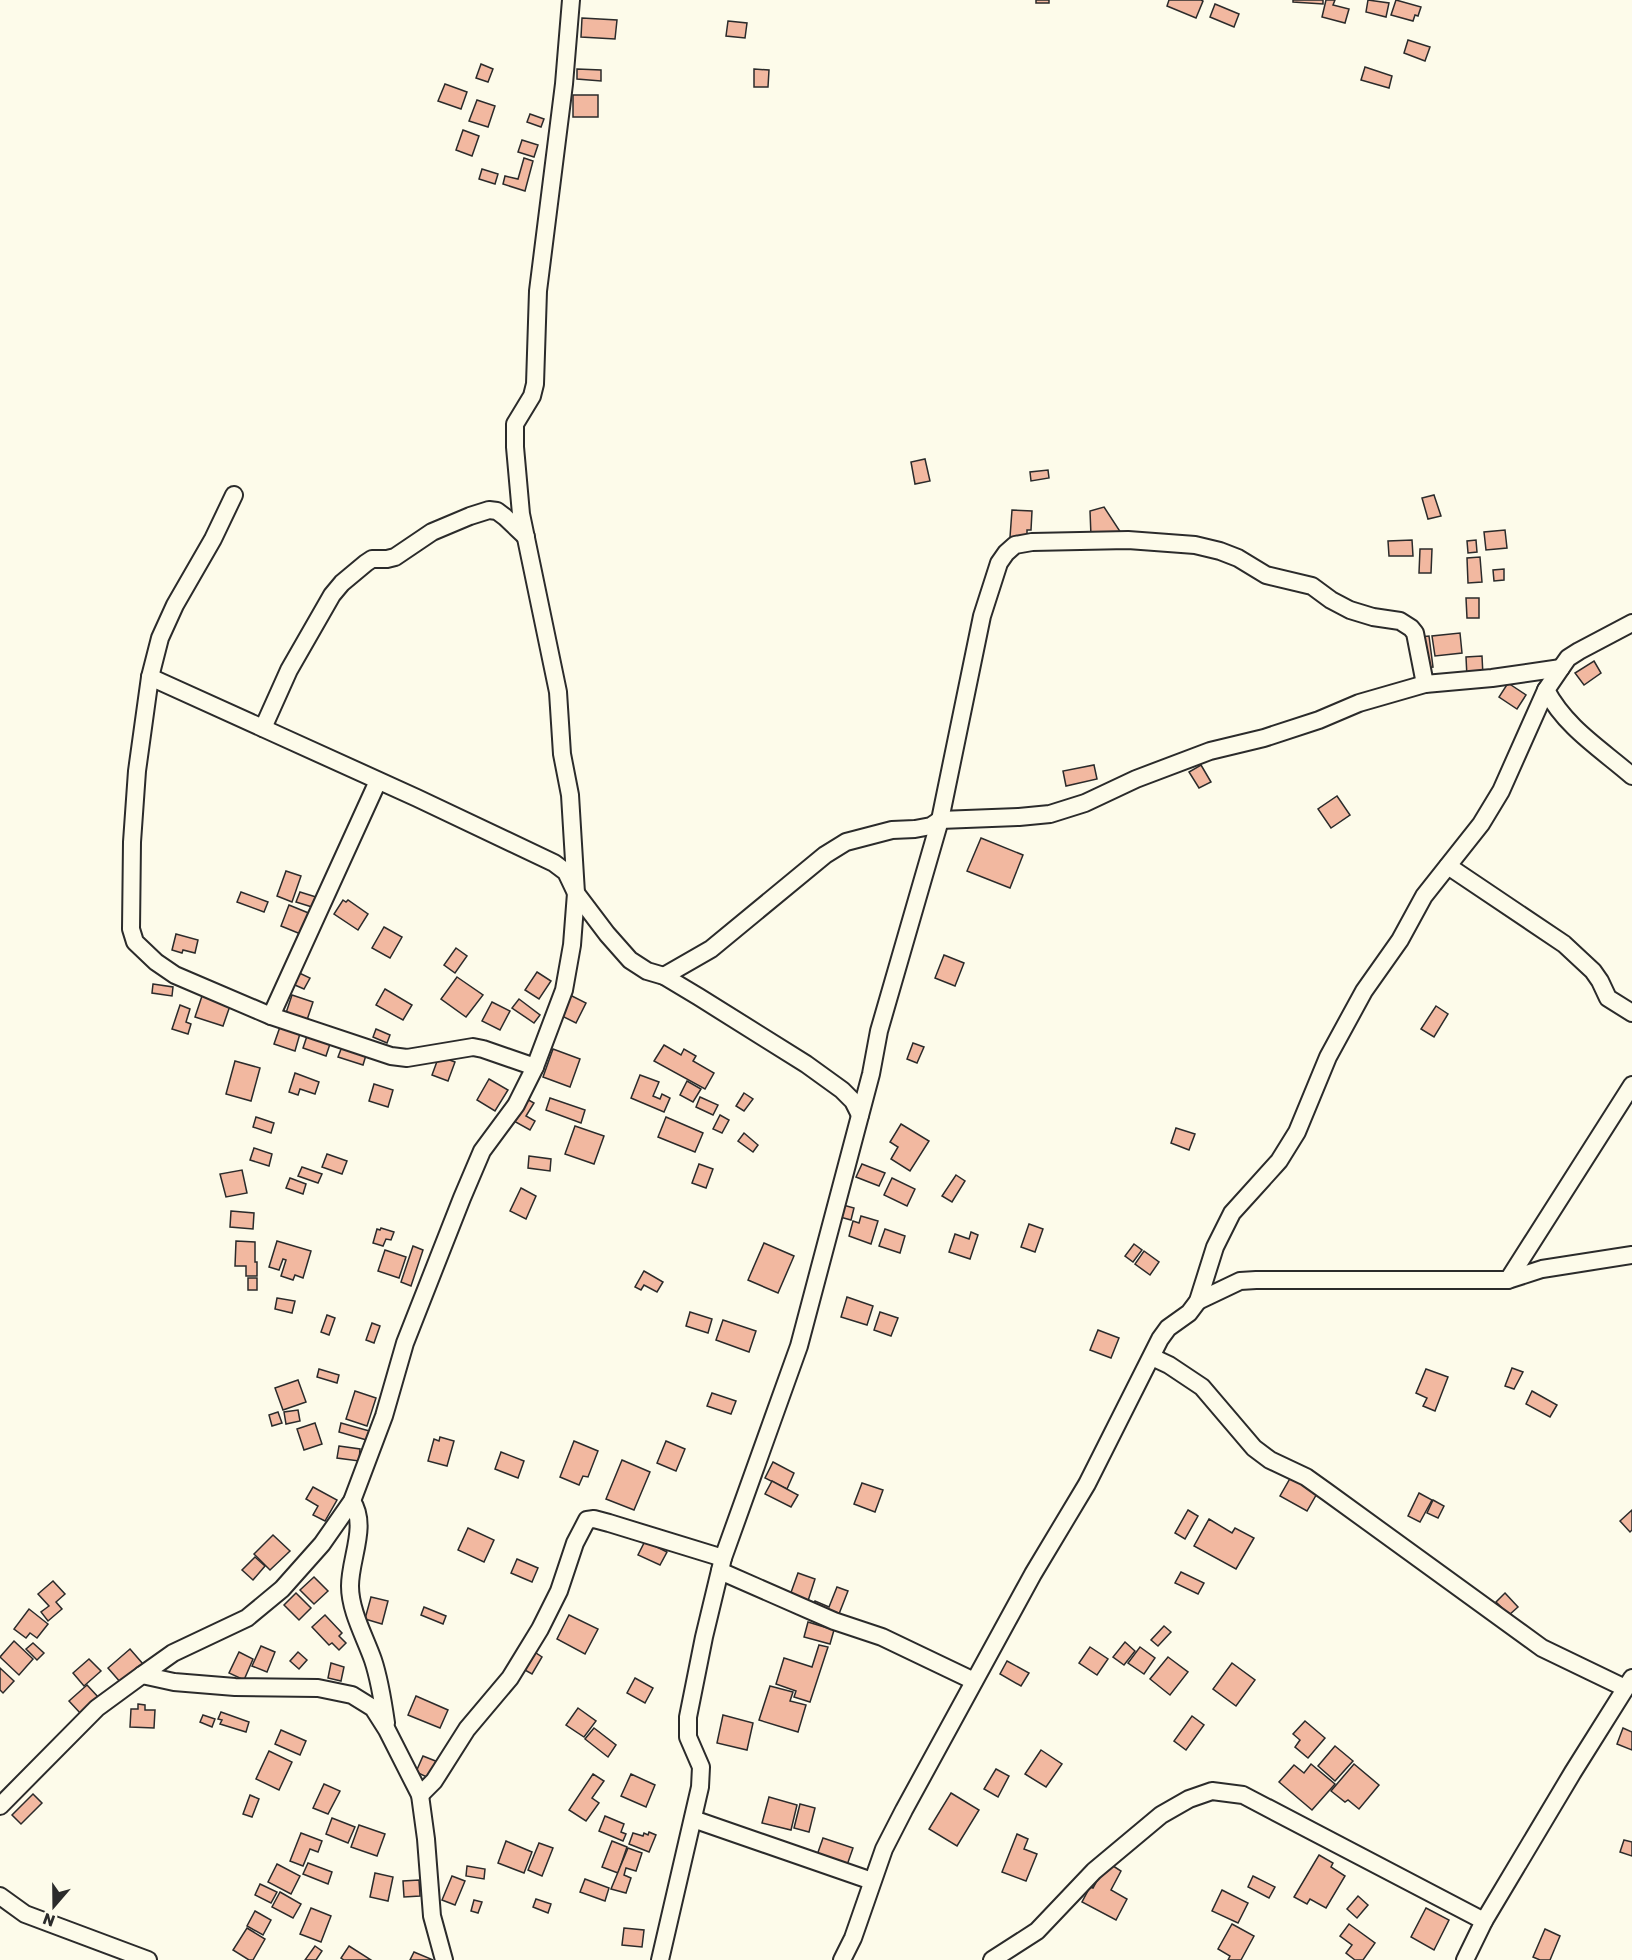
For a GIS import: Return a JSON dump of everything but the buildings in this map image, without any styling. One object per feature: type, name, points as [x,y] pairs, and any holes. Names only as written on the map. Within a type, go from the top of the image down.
[{"type":"street","points":[[0,1806],[97,1708],[173,1653],[246,1618],[282,1589],[322,1544],[352,1501],[384,1416],[405,1343],[482,1151],[516,1105],[535,1067],[564,990],[572,945],[576,893],[570,795],[562,754],[558,692],[526,537],[518,481],[514,424],[532,396],[535,384],[538,291],[564,84],[571,0]]},
{"type":"street","points":[[234,495],[213,539],[175,605],[160,638],[150,677],[137,771],[132,842],[131,929],[135,942],[156,962],[176,975],[271,1016],[391,1056],[407,1058],[473,1047],[535,1067]]},
{"type":"street","points":[[263,728],[289,670],[332,595],[342,583],[366,563],[372,559],[395,557],[432,532],[489,510],[497,511],[526,537]]},
{"type":"street","points":[[660,1960],[700,1787],[701,1767],[688,1737],[688,1718],[721,1564],[799,1346],[871,1074],[879,1031],[940,820],[982,616],[997,569],[1006,553],[1015,545],[1032,542],[1128,540],[1195,545],[1220,551],[1238,558],[1266,575],[1312,586],[1350,610],[1373,617],[1400,621],[1411,628],[1415,633],[1425,684]]},
{"type":"street","points":[[842,1960],[853,1938],[872,1881],[894,1829],[1033,1574],[1087,1484],[1160,1339],[1168,1328],[1189,1313],[1198,1301],[1215,1247],[1232,1213],[1279,1161],[1297,1132],[1328,1058],[1364,991],[1400,940],[1425,896],[1481,824],[1501,791],[1546,690],[1568,658],[1632,623]]},
{"type":"street","points":[[663,976],[711,949],[825,855],[846,843],[892,830],[915,830],[931,826],[940,820],[1050,814],[1085,803],[1136,779],[1210,750],[1264,738],[1359,704],[1425,684],[1492,678],[1561,668]]},
{"type":"street","points":[[150,677],[554,863],[566,872],[576,893],[630,960],[647,971],[663,976],[749,1027],[815,1070],[842,1090],[853,1101],[860,1115]]},
{"type":"street","points":[[1546,690],[1566,721],[1632,776]]},
{"type":"street","points":[[271,1016],[378,781]]},
{"type":"street","points":[[1448,866],[1564,944],[1593,971],[1608,998],[1632,1013]]},
{"type":"street","points":[[1508,1280],[1632,1084]]},
{"type":"street","points":[[1198,1301],[1240,1281],[1508,1280],[1542,1269],[1632,1255]]},
{"type":"street","points":[[1152,1357],[1169,1365],[1202,1387],[1254,1448],[1270,1460],[1306,1477],[1542,1648],[1629,1683],[1484,1921],[1465,1960]]},
{"type":"street","points":[[352,1501],[359,1513],[350,1586],[352,1603],[374,1663],[382,1694],[387,1730]]},
{"type":"street","points":[[420,1795],[434,1781],[468,1729],[510,1678],[534,1639],[559,1591],[575,1543],[587,1520],[602,1521],[721,1564],[834,1621],[882,1637],[974,1681]]},
{"type":"street","points":[[142,1675],[174,1682],[235,1687],[318,1688],[352,1695],[373,1708],[387,1730],[420,1795],[432,1916],[444,1960]]},
{"type":"street","points":[[992,1960],[1037,1931],[1094,1871],[1161,1815],[1190,1799],[1212,1791],[1243,1795],[1484,1921]]},
{"type":"street","points":[[693,1819],[872,1881]]},
{"type":"street","points":[[0,1896],[25,1914],[148,1960]]}]
